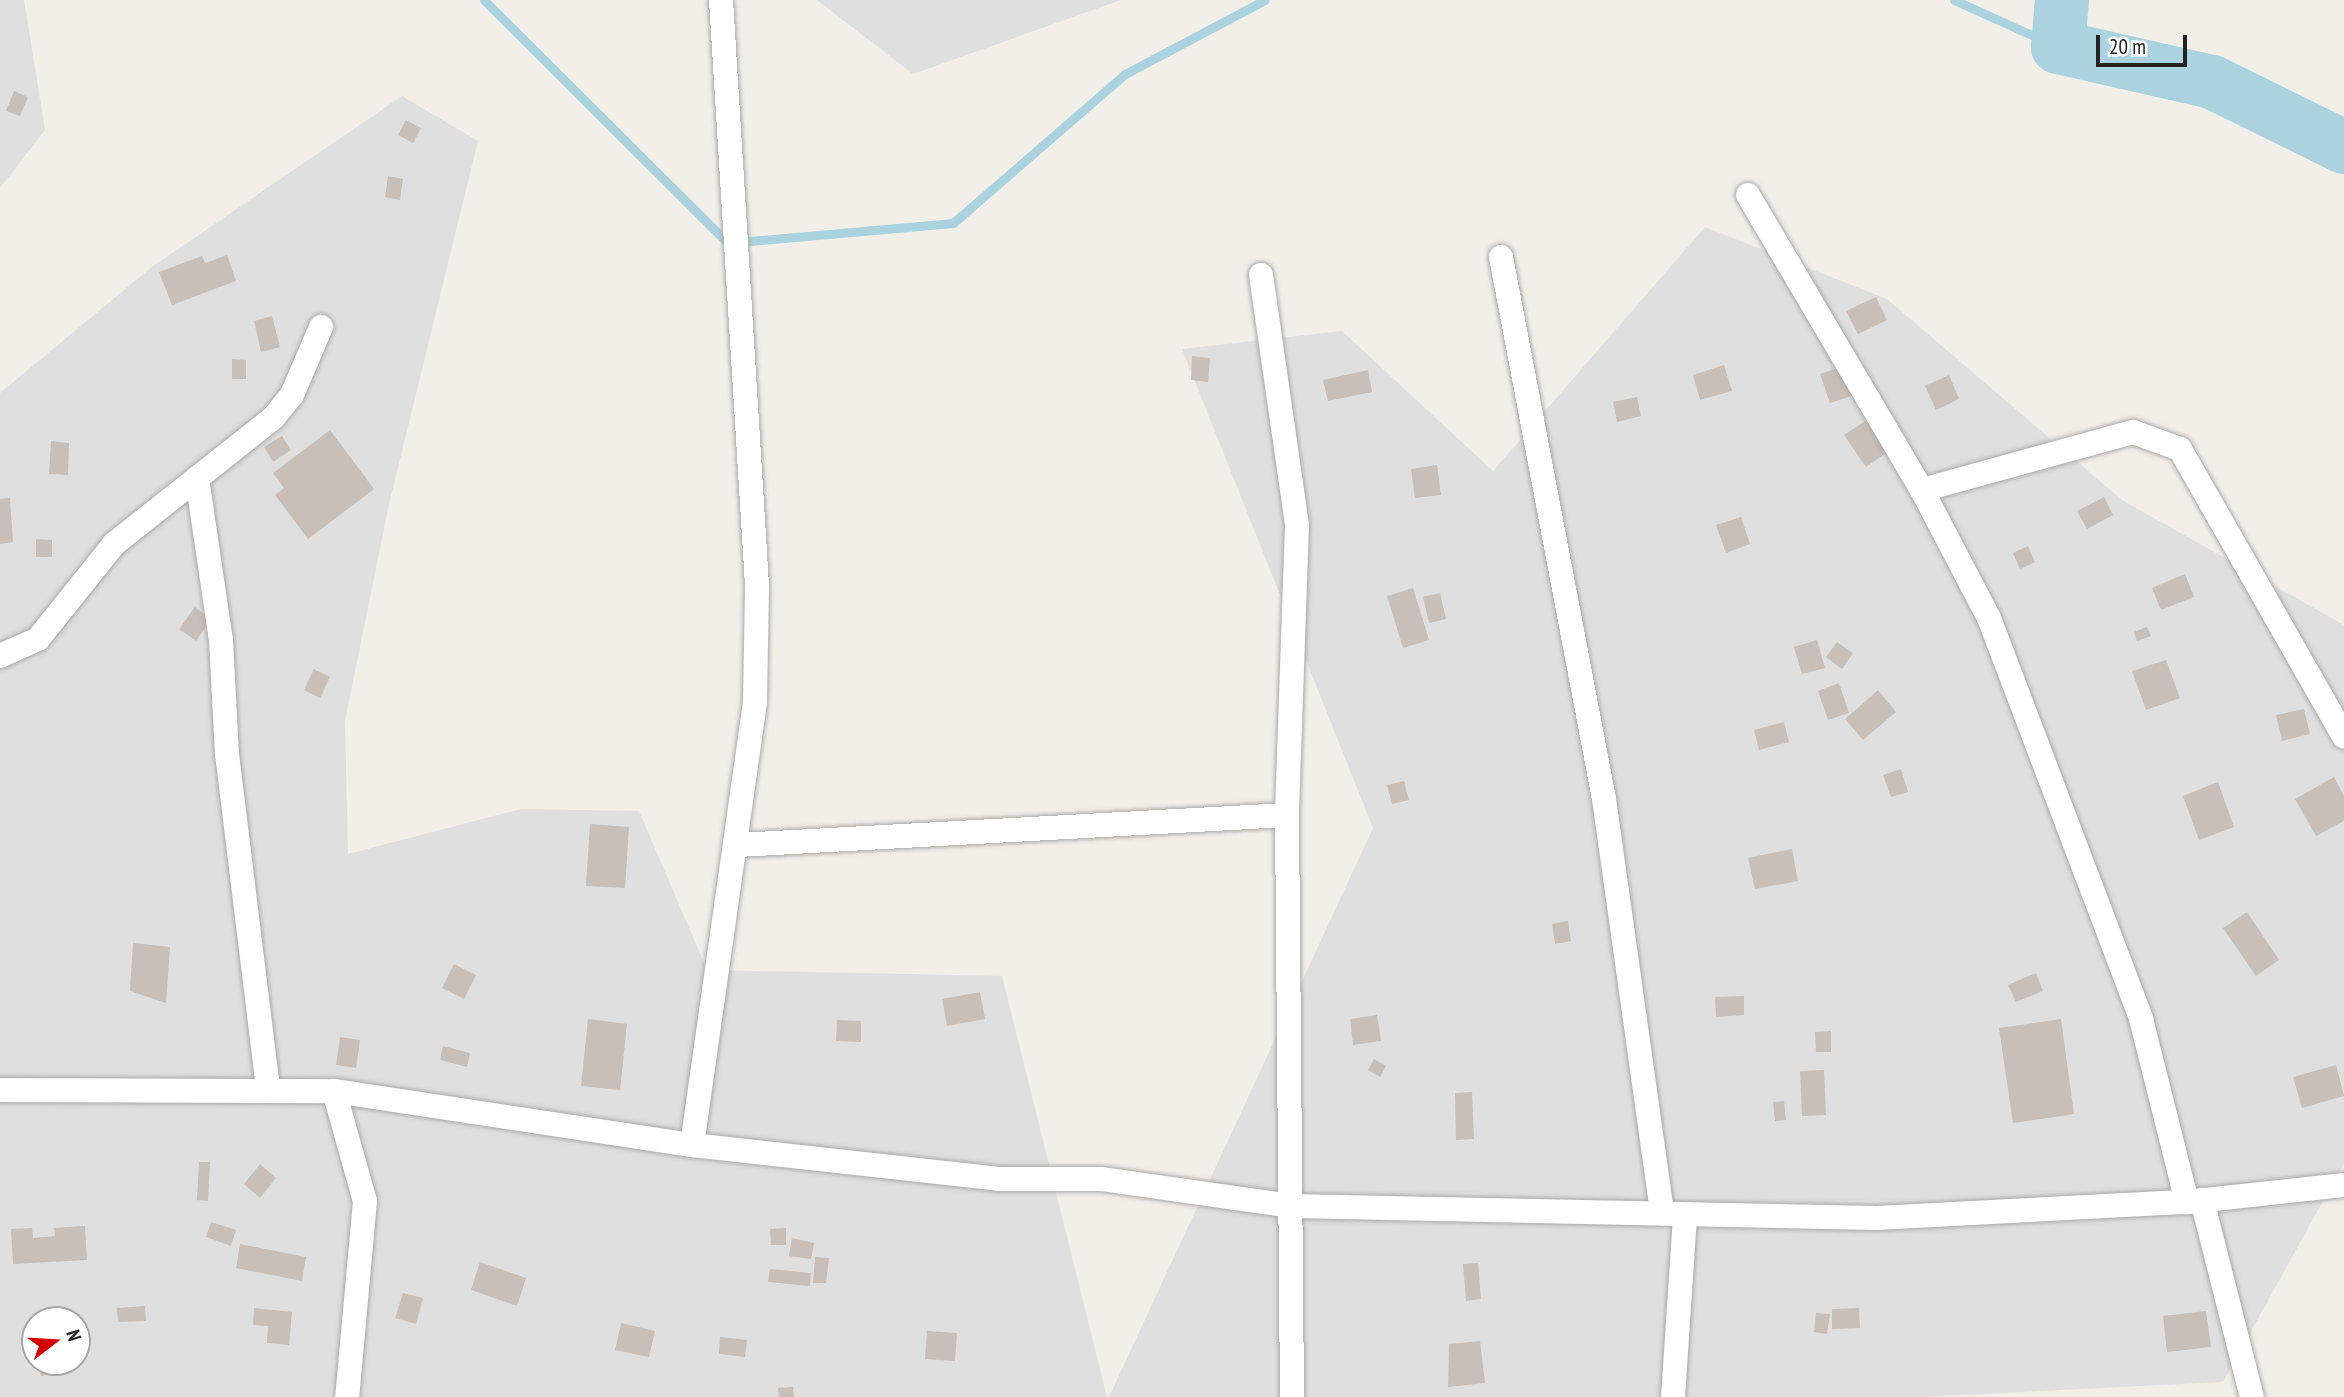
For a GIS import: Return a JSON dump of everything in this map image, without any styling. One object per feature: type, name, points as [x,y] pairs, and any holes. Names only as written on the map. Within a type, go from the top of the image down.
[{"type":"street","points":[[692,1145],[738,845],[755,702],[757,585],[721,0]]},
{"type":"street","points":[[1748,195],[1922,490],[1989,618],[2074,830],[2141,1019],[2252,1397]]},
{"type":"street","points":[[1502,257],[1604,799],[1674,1213],[1672,1397]]},
{"type":"street","points":[[1261,275],[1297,525],[1287,815],[1292,1397]]},
{"type":"street","points":[[0,656],[38,639],[114,544],[274,418],[302,376],[321,327]]},
{"type":"street","points":[[1922,490],[2133,432],[2180,449],[2344,737]]},
{"type":"street","points":[[197,478],[221,640],[227,754],[268,1090]]},
{"type":"street","points":[[738,845],[1287,815]]},
{"type":"street","points":[[0,1090],[334,1091],[692,1145],[999,1179],[1102,1179],[1291,1206],[1970,1216],[2195,1201],[2344,1185]]},
{"type":"street","points":[[334,1091],[365,1201],[347,1397]]},
{"type":"shaded area","points":[[0,0],[24,0],[45,130],[0,188]]},
{"type":"shaded area","points":[[817,0],[1121,0],[913,74]]},
{"type":"shaded area","points":[[402,96],[478,141],[389,504],[345,721],[348,854],[521,809],[639,811],[707,970],[1002,976],[1107,1397],[0,1397],[0,393],[153,266]]},
{"type":"shaded area","points":[[1705,227],[1887,299],[2122,500],[2344,625],[2344,1163],[2223,1382],[1924,1397],[1109,1397],[1373,828],[1182,349],[1342,331],[1493,471]]},
{"type":"building","points":[[14,91],[28,97],[20,116],[6,111]]},
{"type":"building","points":[[406,120],[421,128],[413,143],[398,135]]},
{"type":"building","points":[[388,176],[403,179],[400,200],[385,197]]},
{"type":"building","points":[[227,255],[236,281],[172,305],[159,272],[202,256],[205,263]]},
{"type":"building","points":[[1876,297],[1887,320],[1858,334],[1846,311]]},
{"type":"building","points":[[272,316],[280,347],[261,352],[254,321]]},
{"type":"building","points":[[1192,356],[1210,358],[1208,382],[1191,380]]},
{"type":"building","points":[[232,359],[246,360],[246,379],[232,379]]},
{"type":"building","points":[[1724,365],[1732,391],[1700,400],[1693,375]]},
{"type":"building","points":[[1845,366],[1855,395],[1830,403],[1820,374]]},
{"type":"building","points":[[1368,370],[1372,392],[1328,401],[1323,380]]},
{"type":"building","points":[[1949,375],[1959,399],[1936,410],[1925,386]]},
{"type":"building","points":[[1637,397],[1641,416],[1617,422],[1613,402]]},
{"type":"building","points":[[1868,419],[1889,451],[1866,467],[1844,435]]},
{"type":"building","points":[[330,430],[374,489],[308,539],[275,495],[284,488],[273,473]]},
{"type":"building","points":[[282,436],[291,450],[273,462],[264,447]]},
{"type":"building","points":[[51,441],[69,443],[68,475],[49,474]]},
{"type":"building","points":[[1437,465],[1441,495],[1415,498],[1411,469]]},
{"type":"building","points":[[2104,497],[2113,515],[2087,529],[2077,511]]},
{"type":"building","points":[[10,498],[13,542],[0,544],[0,499]]},
{"type":"building","points":[[1741,517],[1750,544],[1726,553],[1716,525]]},
{"type":"building","points":[[36,539],[52,540],[52,557],[36,557]]},
{"type":"building","points":[[2028,546],[2035,562],[2020,569],[2013,553]]},
{"type":"building","points":[[2185,574],[2194,597],[2161,610],[2152,588]]},
{"type":"building","points":[[1413,588],[1429,640],[1403,648],[1387,596]]},
{"type":"building","points":[[1440,593],[1446,619],[1429,623],[1423,597]]},
{"type":"building","points":[[195,607],[211,619],[196,641],[179,629]]},
{"type":"building","points":[[2147,627],[2151,636],[2137,641],[2134,632]]},
{"type":"building","points":[[1817,640],[1825,668],[1802,674],[1794,647]]},
{"type":"building","points":[[1837,642],[1853,653],[1842,669],[1826,657]]},
{"type":"building","points":[[2166,660],[2180,698],[2146,710],[2132,671]]},
{"type":"building","points":[[314,669],[330,677],[320,698],[304,690]]},
{"type":"building","points":[[1839,683],[1849,713],[1828,720],[1818,691]]},
{"type":"building","points":[[1878,690],[1896,712],[1863,740],[1845,719]]},
{"type":"building","points":[[2304,709],[2310,734],[2282,741],[2276,715]]},
{"type":"building","points":[[1784,722],[1789,742],[1759,750],[1754,730]]},
{"type":"building","points":[[1901,769],[1908,792],[1891,797],[1883,775]]},
{"type":"building","points":[[2334,777],[2344,796],[2344,821],[2316,836],[2295,799]]},
{"type":"building","points":[[1404,781],[1409,800],[1392,804],[1387,785]]},
{"type":"building","points":[[2218,782],[2234,827],[2199,840],[2183,796]]},
{"type":"building","points":[[590,824],[629,827],[625,888],[586,886]]},
{"type":"building","points":[[1792,849],[1798,881],[1755,889],[1748,858]]},
{"type":"building","points":[[2247,912],[2279,960],[2256,976],[2223,928]]},
{"type":"building","points":[[1568,921],[1571,941],[1555,944],[1552,924]]},
{"type":"building","points":[[133,943],[170,947],[166,1003],[130,991]]},
{"type":"building","points":[[454,964],[476,975],[464,999],[442,988]]},
{"type":"building","points":[[2036,973],[2043,991],[2016,1002],[2008,985]]},
{"type":"building","points":[[980,992],[985,1019],[947,1026],[942,999]]},
{"type":"building","points":[[1744,996],[1744,1015],[1716,1017],[1715,997]]},
{"type":"building","points":[[1377,1015],[1381,1041],[1353,1045],[1350,1019]]},
{"type":"building","points":[[588,1019],[627,1024],[620,1090],[581,1086]]},
{"type":"building","points":[[2061,1019],[2074,1114],[2013,1123],[1999,1028]]},
{"type":"building","points":[[837,1020],[861,1021],[861,1042],[836,1041]]},
{"type":"building","points":[[1831,1031],[1831,1052],[1816,1052],[1815,1032]]},
{"type":"building","points":[[340,1037],[360,1040],[356,1068],[336,1065]]},
{"type":"building","points":[[443,1046],[470,1053],[467,1067],[440,1060]]},
{"type":"building","points":[[1374,1059],[1386,1066],[1380,1077],[1368,1070]]},
{"type":"building","points":[[2336,1065],[2344,1096],[2302,1108],[2293,1077]]},
{"type":"building","points":[[1824,1070],[1826,1115],[1802,1116],[1800,1071]]},
{"type":"building","points":[[1472,1092],[1474,1139],[1456,1140],[1455,1093]]},
{"type":"building","points":[[1784,1101],[1786,1120],[1775,1121],[1773,1102]]},
{"type":"building","points":[[199,1162],[210,1162],[208,1201],[197,1200]]},
{"type":"building","points":[[260,1164],[276,1178],[260,1198],[244,1184]]},
{"type":"building","points":[[211,1222],[236,1230],[231,1246],[206,1237]]},
{"type":"building","points":[[85,1226],[87,1260],[13,1264],[11,1229],[32,1228],[33,1238],[55,1236],[54,1228]]},
{"type":"building","points":[[786,1228],[786,1245],[771,1245],[770,1229]]},
{"type":"building","points":[[792,1238],[814,1243],[811,1259],[789,1256]]},
{"type":"building","points":[[240,1244],[306,1257],[302,1281],[236,1268]]},
{"type":"building","points":[[815,1257],[829,1258],[826,1283],[813,1283]]},
{"type":"building","points":[[480,1262],[526,1278],[517,1306],[471,1290]]},
{"type":"building","points":[[1478,1263],[1481,1299],[1466,1301],[1463,1264]]},
{"type":"building","points":[[770,1269],[811,1273],[810,1286],[768,1282]]},
{"type":"building","points":[[403,1293],[423,1298],[416,1324],[395,1318]]},
{"type":"building","points":[[145,1306],[146,1321],[118,1322],[117,1308]]},
{"type":"building","points":[[254,1308],[292,1312],[289,1345],[267,1343],[268,1326],[253,1325]]},
{"type":"building","points":[[1859,1308],[1860,1328],[1832,1329],[1832,1309]]},
{"type":"building","points":[[2206,1311],[2211,1347],[2167,1352],[2163,1316]]},
{"type":"building","points":[[1816,1313],[1830,1314],[1827,1334],[1814,1332]]},
{"type":"building","points":[[621,1323],[655,1331],[649,1357],[615,1350]]},
{"type":"building","points":[[927,1331],[957,1333],[955,1361],[925,1359]]},
{"type":"building","points":[[720,1337],[747,1340],[745,1357],[719,1354]]},
{"type":"building","points":[[1480,1341],[1485,1383],[1448,1387],[1449,1344]]},
{"type":"building","points":[[793,1387],[794,1397],[779,1397],[778,1388]]},
{"type":"waterway","points":[[484,0],[728,243],[953,223],[1125,74],[1265,0]]},
{"type":"waterway","points":[[1954,0],[2058,47]]},
{"type":"waterway","points":[[2062,0],[2058,47],[2212,82],[2344,147]]}]
